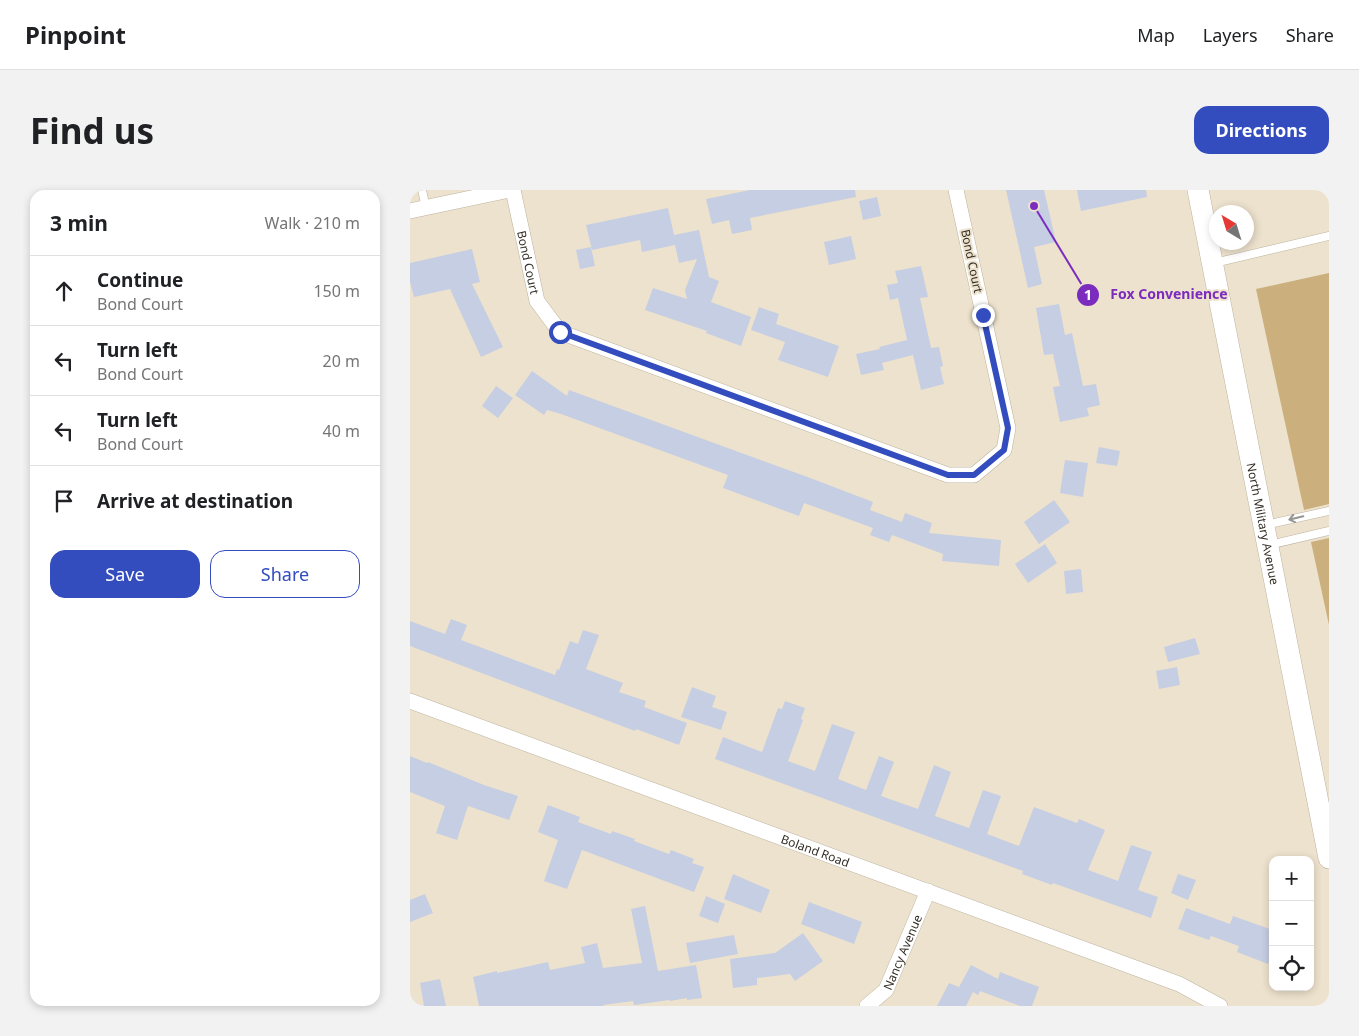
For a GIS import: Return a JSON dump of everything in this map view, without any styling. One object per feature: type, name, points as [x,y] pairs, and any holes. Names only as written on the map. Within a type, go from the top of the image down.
[{"type":"main road","name":"North Military Avenue","points":[[1198,190],[1329,858]]},
{"type":"street","points":[[410,211],[509,190]]},
{"type":"street","name":"Bond Court","points":[[513,190],[537,301],[560,332],[948,475],[974,475],[1004,450],[1008,428],[956,190]]},
{"type":"street","name":"Boland Road","points":[[410,701],[1180,984],[1220,1006]]},
{"type":"street","name":"Nancy Avenue","points":[[867,1006],[886,990],[928,891]]},
{"type":"lane","points":[[422,190],[426,208]]},
{"type":"lane","points":[[1212,263],[1329,236]]},
{"type":"lane","points":[[1265,535],[1329,511]]},
{"type":"lane","points":[[1265,535],[1329,531]]},
{"type":"shaded area","points":[[1329,273],[1329,504],[1304,510],[1256,289]]},
{"type":"shaded area","points":[[1329,538],[1329,625],[1311,542]]},
{"type":"building","points":[[750,190],[855,190],[856,197],[750,218],[752,230],[732,234],[729,220],[712,224],[706,199]]},
{"type":"building","points":[[1006,190],[1044,190],[1056,242],[1034,247],[1042,284],[1028,288]]},
{"type":"building","points":[[1077,190],[1146,190],[1147,197],[1081,211]]},
{"type":"building","points":[[877,197],[881,216],[863,220],[859,201]]},
{"type":"building","points":[[668,208],[674,235],[699,230],[709,277],[719,281],[711,302],[751,317],[741,346],[706,333],[707,331],[645,310],[653,288],[687,299],[685,290],[697,259],[679,263],[675,245],[642,252],[640,240],[592,250],[586,225]]},
{"type":"building","points":[[851,236],[856,259],[829,265],[824,242]]},
{"type":"building","points":[[591,247],[595,266],[580,269],[576,250]]},
{"type":"building","points":[[472,249],[480,282],[472,284],[503,347],[481,357],[450,289],[414,297],[410,282],[410,263]]},
{"type":"building","points":[[921,266],[928,297],[920,298],[931,348],[939,347],[943,366],[940,367],[944,384],[921,390],[913,355],[882,363],[884,370],[861,375],[856,354],[880,349],[879,347],[907,340],[898,298],[890,300],[887,285],[898,283],[895,271]]},
{"type":"building","points":[[1059,304],[1065,335],[1072,333],[1083,386],[1096,384],[1100,405],[1087,408],[1089,416],[1060,422],[1053,387],[1060,386],[1053,354],[1044,355],[1036,308]]},
{"type":"building","points":[[759,307],[779,314],[776,324],[839,346],[828,377],[778,360],[785,342],[751,330]]},
{"type":"building","points":[[532,371],[567,396],[569,390],[813,479],[873,502],[870,510],[902,522],[905,513],[932,523],[929,533],[1001,540],[999,566],[942,561],[943,554],[892,535],[889,542],[870,535],[873,528],[804,503],[799,516],[723,488],[728,475],[561,414],[547,410],[544,415],[515,395]]},
{"type":"building","points":[[496,386],[513,398],[498,418],[482,406]]},
{"type":"building","points":[[1099,447],[1120,451],[1117,466],[1096,463]]},
{"type":"building","points":[[1065,460],[1088,463],[1083,497],[1060,493]]},
{"type":"building","points":[[1054,500],[1070,522],[1039,544],[1024,522]]},
{"type":"building","points":[[1045,544],[1057,563],[1028,583],[1015,564]]},
{"type":"building","points":[[1081,569],[1083,592],[1066,594],[1064,571]]},
{"type":"building","points":[[451,619],[467,625],[461,640],[555,675],[557,669],[559,670],[570,641],[578,644],[583,630],[599,635],[586,669],[623,683],[619,692],[646,701],[644,707],[687,723],[679,745],[636,729],[635,731],[410,646],[410,621],[445,634]]},
{"type":"building","points":[[1195,638],[1200,654],[1168,662],[1164,647]]},
{"type":"building","points":[[1177,667],[1180,685],[1159,689],[1156,671]]},
{"type":"building","points":[[692,687],[716,696],[712,707],[727,712],[721,730],[681,717]]},
{"type":"building","points":[[785,701],[805,708],[801,719],[803,720],[788,761],[815,771],[832,724],[855,732],[838,779],[866,790],[879,756],[894,762],[881,796],[918,809],[934,765],[951,772],[935,816],[969,828],[983,790],[1001,796],[987,834],[1019,846],[1034,807],[1077,823],[1079,819],[1105,830],[1088,870],[1118,881],[1131,845],[1152,852],[1138,890],[1158,897],[1151,918],[1053,883],[1052,885],[1022,874],[1023,871],[715,759],[723,737],[762,752],[778,708],[782,709]]},
{"type":"building","points":[[410,756],[518,796],[509,820],[468,806],[457,840],[436,833],[445,806],[410,792]]},
{"type":"building","points":[[548,805],[580,817],[578,822],[611,834],[612,831],[635,839],[634,841],[669,854],[671,850],[694,859],[692,863],[704,867],[694,892],[582,850],[567,889],[544,881],[558,840],[538,832]]},
{"type":"building","points":[[733,874],[770,890],[761,913],[724,899]]},
{"type":"building","points":[[1178,874],[1196,880],[1188,900],[1171,893]]},
{"type":"building","points":[[425,894],[433,913],[410,922],[410,900]]},
{"type":"building","points":[[706,896],[725,904],[718,923],[699,916]]},
{"type":"building","points":[[809,902],[862,922],[854,944],[801,924]]},
{"type":"building","points":[[645,906],[658,971],[696,965],[702,998],[687,1000],[687,998],[634,1005],[633,1001],[604,1006],[479,1006],[473,977],[548,962],[550,970],[585,963],[581,947],[597,943],[603,968],[642,963],[631,909]]},
{"type":"building","points":[[1186,908],[1230,924],[1233,916],[1269,929],[1269,962],[1268,964],[1237,952],[1239,946],[1211,936],[1209,940],[1178,929]]},
{"type":"building","points":[[803,933],[823,961],[795,981],[790,974],[757,978],[757,985],[733,988],[730,959],[775,953]]},
{"type":"building","points":[[734,935],[738,954],[690,963],[686,943]]},
{"type":"building","points":[[971,965],[998,979],[1000,972],[1039,987],[1032,1006],[1020,1006],[980,991],[978,995],[973,992],[966,1006],[937,1006],[949,983],[959,987]]},
{"type":"building","points":[[440,979],[446,1006],[424,1006],[420,983]]},
{"type":"place","name":"Fox Convenience","points":[[1034,206]]},
{"type":"route","points":[[560,332],[948,475],[974,475],[1004,450],[1008,428],[983,315]]}]
